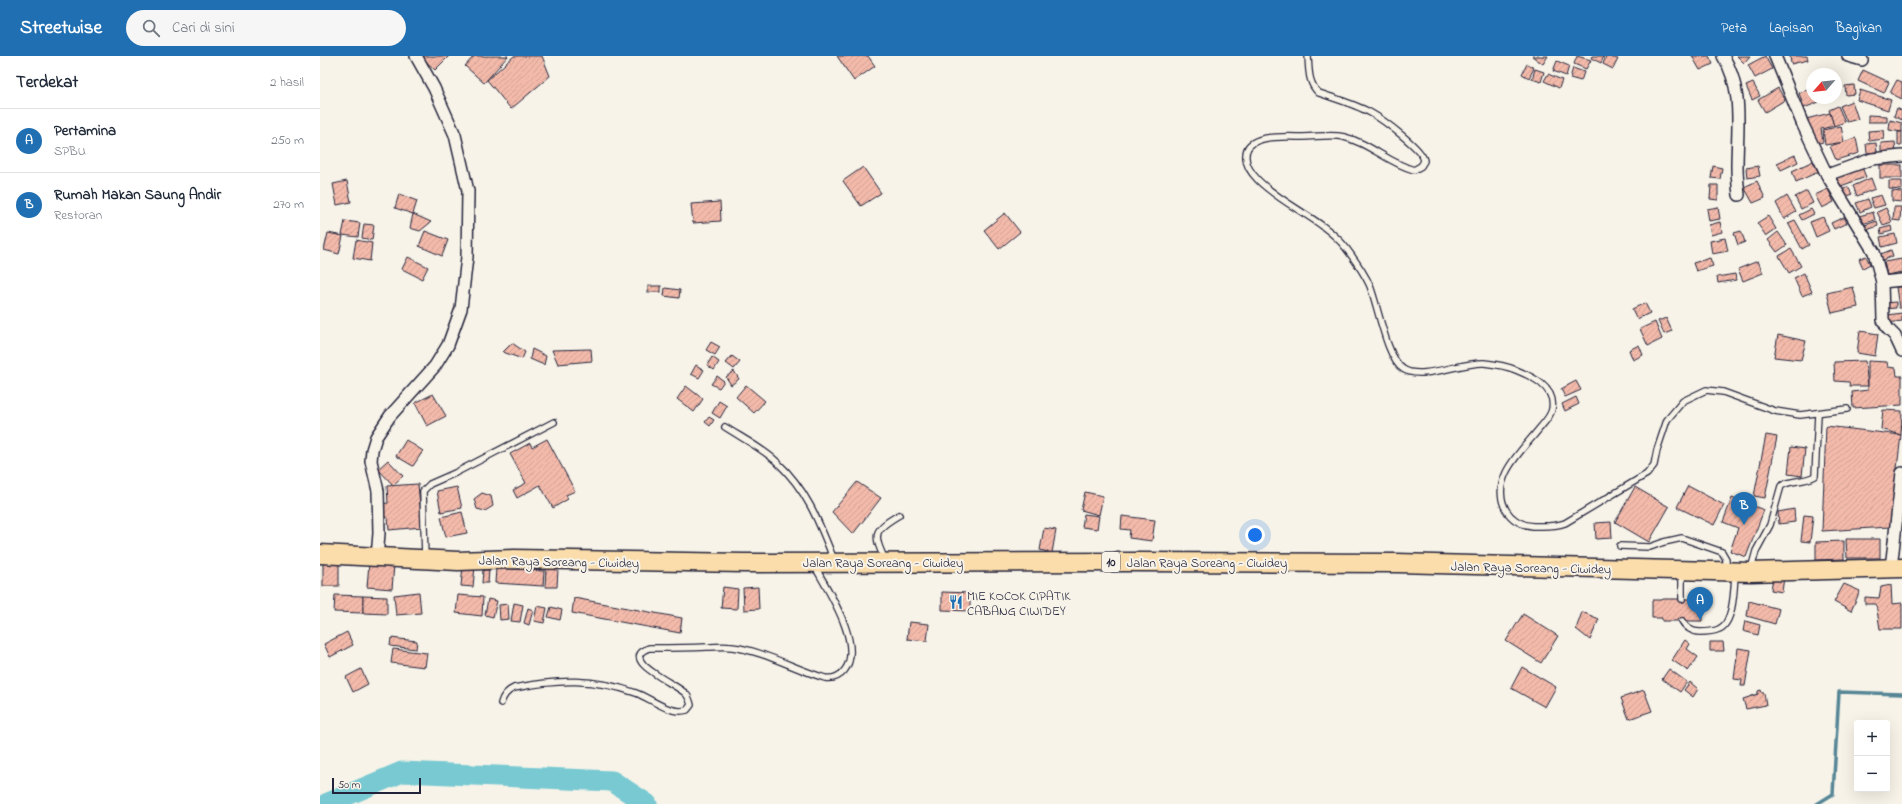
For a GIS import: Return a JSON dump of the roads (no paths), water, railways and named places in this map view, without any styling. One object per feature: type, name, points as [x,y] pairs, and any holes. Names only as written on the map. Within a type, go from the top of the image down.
[{"type":"highway","name":"Jalan Raya Soreang - Ciwidey","points":[[320,554],[425,560],[514,559],[744,563],[1397,563],[1737,571],[1897,568]]},
{"type":"street","points":[[377,558],[379,534],[378,491],[372,461],[372,450],[376,437],[390,416],[435,366],[448,345],[461,309],[467,257],[468,191],[457,142],[434,88],[416,56]]},
{"type":"street","points":[[1723,56],[1729,67],[1736,89],[1739,128],[1737,168],[1739,195]]},
{"type":"street","points":[[1775,56],[1803,125],[1827,175],[1874,252],[1882,282],[1883,320],[1888,329],[1895,336],[1902,351]]},
{"type":"street","points":[[1848,56],[1862,60]]},
{"type":"street","points":[[1827,175],[1872,159],[1902,156]]},
{"type":"street","points":[[1882,282],[1902,280]]},
{"type":"street","points":[[1897,568],[1902,473]]},
{"type":"lane","points":[[1308,56],[1311,83],[1314,89],[1319,93],[1372,113],[1418,149],[1424,156],[1424,161],[1414,170],[1399,166],[1361,142],[1341,136],[1274,138],[1256,141],[1249,146],[1246,153],[1246,160],[1250,170],[1259,181],[1340,240],[1356,261],[1369,284],[1377,304],[1395,363],[1404,370],[1412,373],[1421,373],[1453,366],[1483,363],[1509,367],[1528,374],[1540,381],[1548,391],[1552,400],[1552,409],[1547,419],[1512,462],[1501,481],[1501,502],[1508,514],[1524,525],[1555,526],[1565,523],[1647,474],[1654,465],[1657,450],[1667,420],[1683,401],[1706,390],[1723,392],[1775,411],[1800,415],[1818,414],[1847,409]]},
{"type":"lane","points":[[1682,621],[1688,628],[1698,632],[1720,629],[1726,623],[1734,598],[1737,571],[1756,551],[1770,525],[1781,486],[1788,482],[1806,481],[1815,476],[1818,414]]},
{"type":"lane","points":[[425,560],[423,492],[426,487],[554,422]]},
{"type":"lane","points":[[725,427],[776,461],[798,484],[816,513],[835,562]]},
{"type":"lane","points":[[886,562],[877,543],[878,534],[885,523],[899,515]]},
{"type":"lane","points":[[1620,546],[1650,547],[1682,538],[1722,552],[1737,571]]},
{"type":"lane","points":[[501,703],[502,698],[509,690],[514,688],[581,681],[600,682],[637,693],[676,712],[687,710],[691,705],[690,699],[686,694],[642,664],[640,654],[649,648],[732,647],[790,665],[825,678],[838,676],[847,668],[849,661],[847,629],[836,603],[811,562]]},
{"type":"lane","points":[[1682,569],[1682,599]]},
{"type":"waterway","points":[[1817,804],[1833,794],[1839,692],[1902,694]]},
{"type":"waterway","points":[[326,804],[402,772],[612,781],[647,804]]},
{"type":"place","name":"Rumah Makan Saung Andir","points":[[1744,525]]},
{"type":"place","name":"MIE KOCOK CIPATIK CABANG CIWIDEY","points":[[956,602]]},
{"type":"place","name":"Pertamina","points":[[1700,620]]}]
